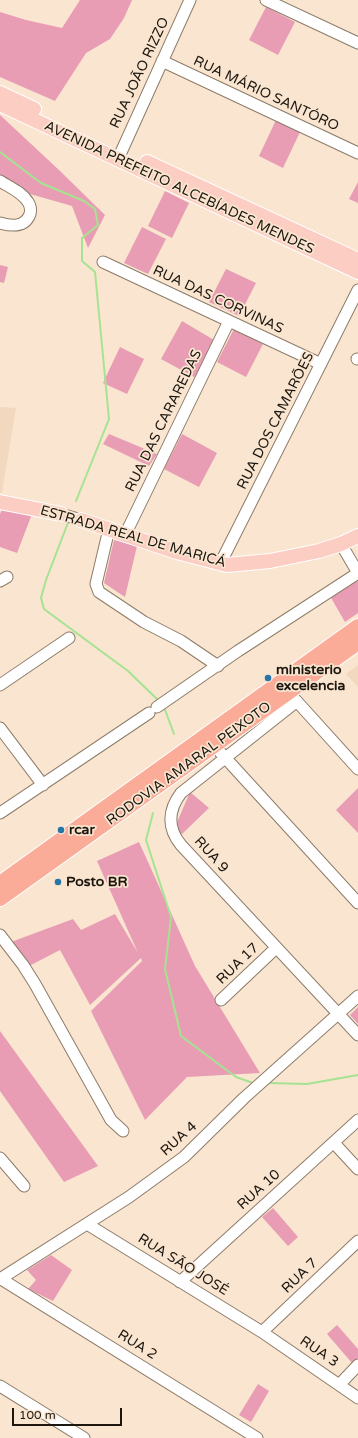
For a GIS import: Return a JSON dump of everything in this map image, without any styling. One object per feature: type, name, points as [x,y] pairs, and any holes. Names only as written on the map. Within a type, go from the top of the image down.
[{"type":"highway","name":"RODOVIA AMARAL PEIXOTO","points":[[0,884],[358,627]]},
{"type":"highway","name":"RODOVIA AMARAL PEIXOTO","points":[[0,898],[219,751],[292,697],[358,642]]},
{"type":"main road","name":"AVENIDA PREFEITO ALCEBÍADES MENDES","points":[[0,93],[119,154],[358,272]]},
{"type":"main road","name":"AVENIDA PREFEITO ALCEBÍADES MENDES","points":[[0,104],[119,154],[358,260]]},
{"type":"main road","name":"ESTRADA REAL DE MARICÁ","points":[[0,502],[61,514]]},
{"type":"main road","name":"ESTRADA REAL DE MARICÁ","points":[[81,520],[220,564],[237,565],[270,561],[319,551],[341,544],[358,536]]},
{"type":"street","name":"RUA JOÃO RIZZO","points":[[119,154],[190,0]]},
{"type":"street","points":[[266,0],[358,43]]},
{"type":"street","name":"RUA MÁRIO SANTÓRO","points":[[162,61],[358,153]]},
{"type":"street","points":[[0,181],[23,195],[29,203],[31,210],[29,217],[25,222],[19,225],[12,226],[0,223]]},
{"type":"street","name":"RUA DAS CORVINAS","points":[[103,262],[321,364]]},
{"type":"street","name":"RUA DOS CAMARÕES","points":[[220,564],[358,290]]},
{"type":"street","name":"RUA DAS CARAREDAS","points":[[125,535],[229,321]]},
{"type":"street","name":"ESTRADA REAL DE MARICÁ","points":[[61,514],[81,520]]},
{"type":"street","points":[[109,529],[96,584],[99,592],[144,622],[181,641],[218,666]]},
{"type":"street","points":[[0,813],[358,573],[341,544]]},
{"type":"street","points":[[0,685],[69,638]]},
{"type":"street","points":[[292,697],[358,769]]},
{"type":"street","points":[[0,728],[43,785]]},
{"type":"street","points":[[219,751],[358,903]]},
{"type":"street","name":"RUA 9","points":[[219,751],[176,798],[172,810],[171,828],[176,839],[358,1035]]},
{"type":"street","points":[[0,935],[23,965],[35,984],[112,1120],[123,1131]]},
{"type":"street","name":"RUA 17","points":[[221,1000],[276,948]]},
{"type":"street","name":"RUA 4","points":[[0,1279],[88,1224],[158,1177],[184,1157],[244,1098],[358,996]]},
{"type":"street","name":"RUA 10","points":[[180,1282],[358,1120]]},
{"type":"street","points":[[334,1142],[358,1169]]},
{"type":"street","points":[[0,1158],[24,1186]]},
{"type":"street","name":"RUA SÃO JOSÉ","points":[[88,1224],[262,1332]]},
{"type":"street","name":"RUA 7","points":[[262,1332],[358,1241]]},
{"type":"street","name":"RUA 2","points":[[0,1279],[256,1438]]},
{"type":"street","name":"RUA 3","points":[[262,1332],[340,1384],[358,1398]]},
{"type":"street","points":[[340,1384],[358,1366]]},
{"type":"street","points":[[0,1386],[84,1438]]},
{"type":"shaded area","points":[[80,0],[132,0],[124,18],[110,39],[86,53],[55,101],[0,77],[0,12],[26,20],[62,28]]},
{"type":"shaded area","points":[[266,7],[295,22],[278,55],[249,40]]},
{"type":"shaded area","points":[[0,115],[105,215],[88,248],[72,206],[30,194],[0,176]]},
{"type":"shaded area","points":[[276,120],[300,132],[283,168],[259,156]]},
{"type":"shaded area","points":[[358,182],[358,203],[349,199]]},
{"type":"shaded area","points":[[165,191],[189,203],[172,238],[148,226]]},
{"type":"shaded area","points":[[142,227],[166,239],[148,274],[124,263]]},
{"type":"shaded area","points":[[0,265],[8,267],[4,283],[0,282]]},
{"type":"shaded area","points":[[226,269],[256,283],[239,316],[209,302]]},
{"type":"shaded area","points":[[182,321],[214,340],[196,378],[161,359]]},
{"type":"shaded area","points":[[234,329],[263,344],[246,377],[217,362]]},
{"type":"shaded area","points":[[120,347],[144,359],[127,394],[103,383]]},
{"type":"shaded area","points":[[0,407],[16,408],[2,493],[0,493]]},
{"type":"shaded area","points":[[109,434],[157,454],[149,466],[103,444]]},
{"type":"shaded area","points":[[182,434],[217,453],[199,487],[164,469]]},
{"type":"shaded area","points":[[2,509],[32,514],[17,553],[0,547],[0,514]]},
{"type":"shaded area","points":[[114,540],[137,546],[125,597],[104,583]]},
{"type":"shaded area","points":[[356,579],[358,582],[358,613],[345,622],[330,596]]},
{"type":"shaded area","points":[[358,665],[358,687],[346,674]]},
{"type":"shaded area","points":[[358,788],[358,833],[336,810]]},
{"type":"shaded area","points":[[190,792],[209,808],[182,834],[175,827]]},
{"type":"shaded area","points":[[139,842],[195,966],[260,1073],[187,1077],[145,1120],[91,1011],[142,961],[141,958],[90,1005],[60,950],[29,966],[11,942],[73,919],[81,930],[115,914],[138,953],[97,861]]},
{"type":"shaded area","points":[[358,1007],[358,1024],[350,1015]]},
{"type":"shaded area","points":[[0,1031],[98,1166],[64,1182],[0,1091]]},
{"type":"shaded area","points":[[273,1208],[298,1237],[288,1246],[262,1217]]},
{"type":"shaded area","points":[[51,1255],[72,1270],[53,1301],[28,1289],[36,1280],[27,1270]]},
{"type":"shaded area","points":[[337,1325],[358,1349],[358,1358],[352,1363],[327,1334]]},
{"type":"shaded area","points":[[258,1384],[269,1391],[251,1422],[239,1415]]},
{"type":"waterway","points":[[0,152],[41,183],[84,201],[95,209],[98,225],[82,238],[82,261],[95,272],[109,419],[76,501]]},
{"type":"waterway","points":[[69,520],[46,580],[41,598],[44,609],[128,671],[159,701]]},
{"type":"waterway","points":[[164,707],[174,734]]},
{"type":"waterway","points":[[153,813],[146,840],[171,917],[165,969],[181,1036],[236,1077],[253,1083]]},
{"type":"waterway","points":[[269,1083],[307,1084],[358,1075]]},
{"type":"place","name":"ministerio excelencia","points":[[268,678]]},
{"type":"place","name":"rcar","points":[[61,830]]},
{"type":"place","name":"Posto BR","points":[[58,882]]}]
